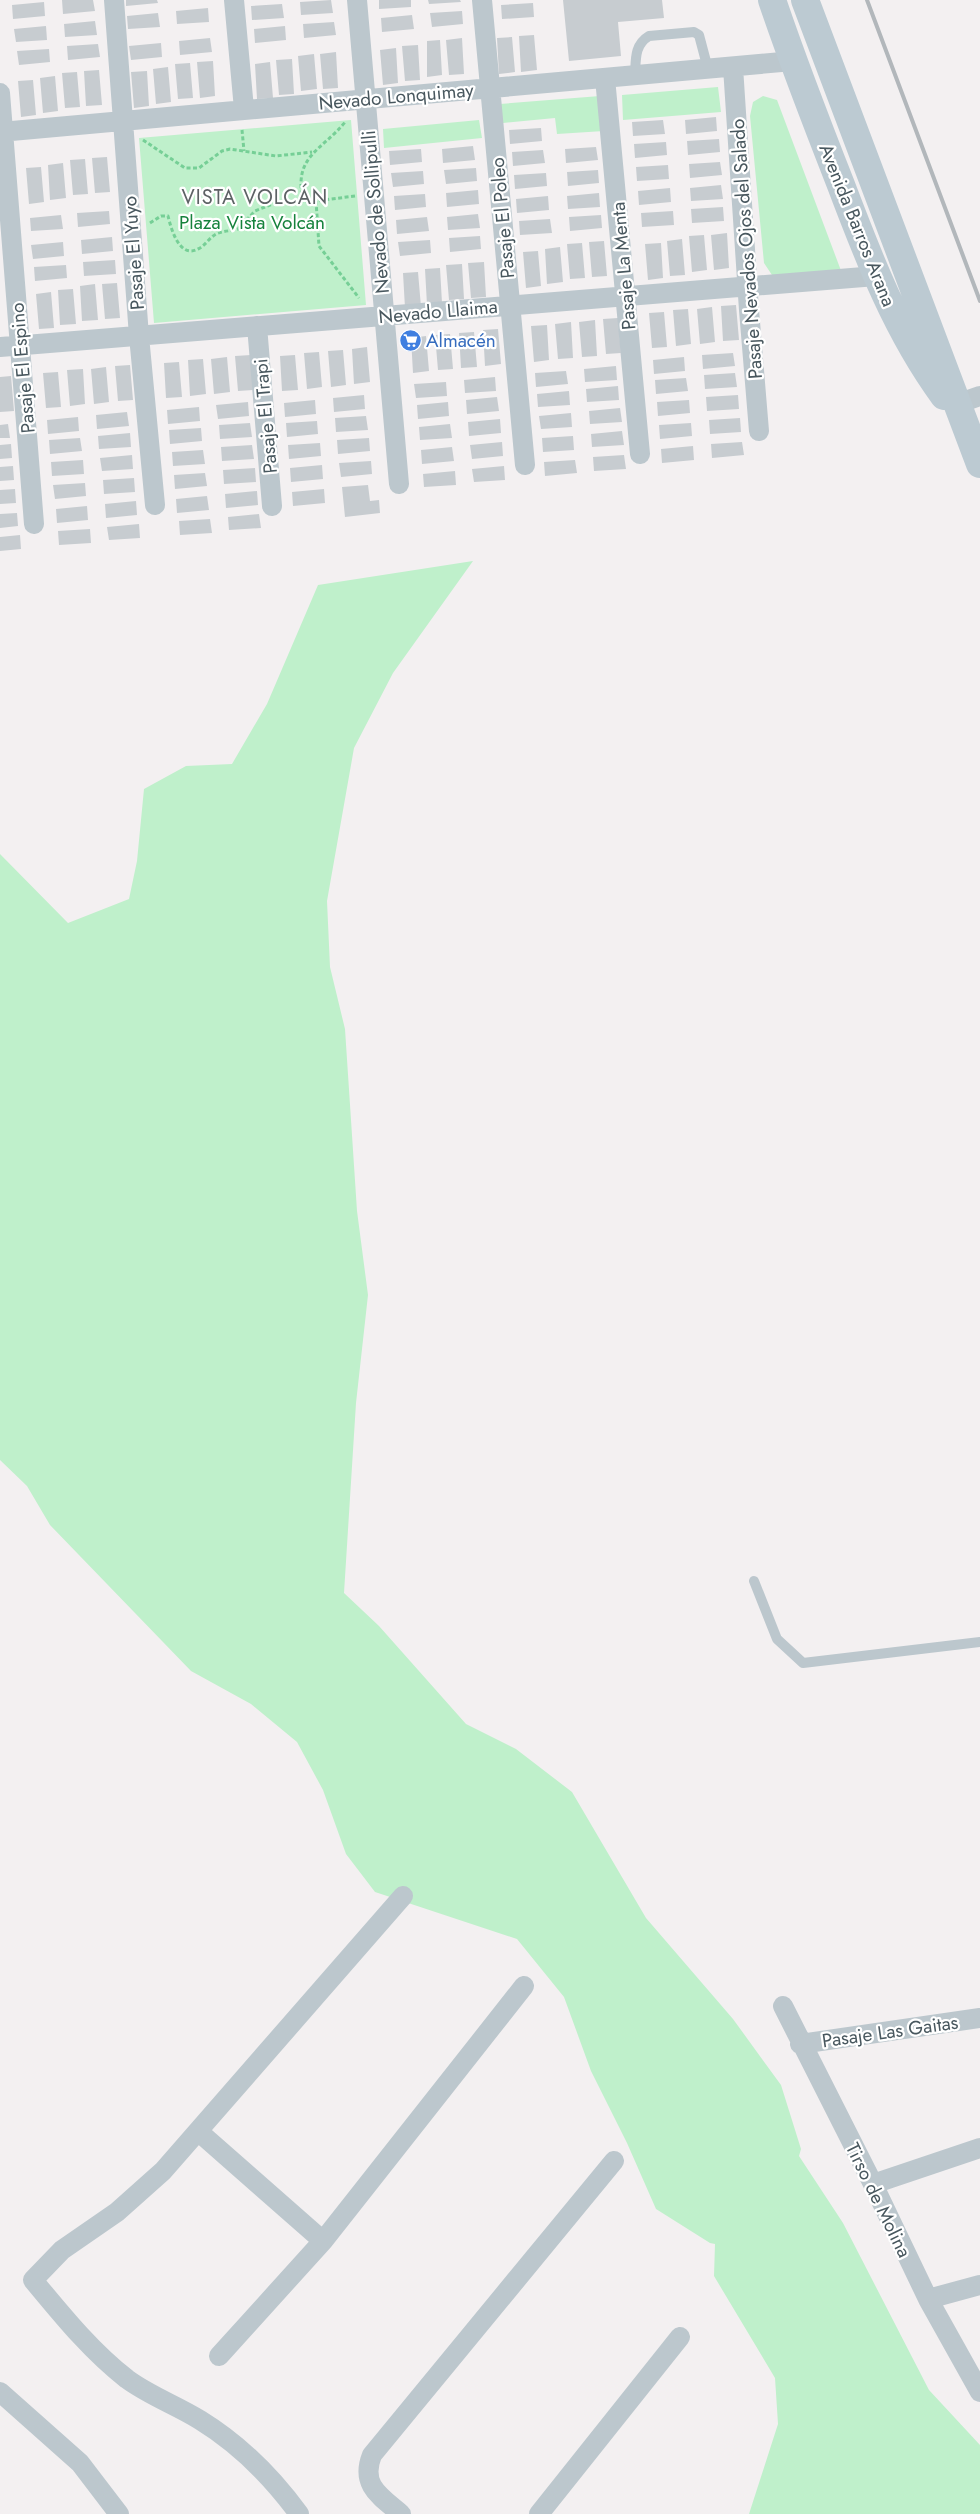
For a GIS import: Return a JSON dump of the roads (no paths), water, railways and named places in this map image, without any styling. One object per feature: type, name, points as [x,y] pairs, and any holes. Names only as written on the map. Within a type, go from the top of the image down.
[{"type":"main road","name":"Avenida Barros Arana","points":[[772,0],[793,62],[876,276],[920,363],[970,438],[980,464]]},
{"type":"main road","name":"Avenida Barros Arana","points":[[808,9],[916,294],[969,400],[970,438]]},
{"type":"main road","points":[[793,62],[805,47],[809,38],[808,9]]},
{"type":"main road","points":[[793,62],[810,63],[834,78]]},
{"type":"main road","points":[[876,276],[894,279],[916,294]]},
{"type":"street","name":"Pasaje El Yuyo","points":[[114,0],[139,336],[155,505]]},
{"type":"street","points":[[234,0],[244,109]]},
{"type":"street","name":"Nevado de Sollipulli","points":[[357,0],[399,484]]},
{"type":"street","name":"Pasaje El Poleo","points":[[482,0],[525,465]]},
{"type":"street","name":"Nevado Lonquimay","points":[[2,131],[793,62]]},
{"type":"street","name":"Pasaje Nevados Ojos del Salado","points":[[733,67],[759,431]]},
{"type":"street","name":"Pasaje La Menta","points":[[605,78],[640,454]]},
{"type":"street","name":"Pasaje El Espino","points":[[0,93],[34,524]]},
{"type":"street","name":"Nevado Llaima","points":[[0,347],[876,276]]},
{"type":"street","name":"Pasaje El Trapi","points":[[257,326],[272,506]]},
{"type":"street","points":[[299,2514],[268,2477],[224,2436],[176,2406],[151,2395],[105,2360],[84,2340],[33,2280],[62,2250],[90,2232],[140,2193],[164,2171],[403,1896]]},
{"type":"street","points":[[219,2356],[323,2241],[524,1986]]},
{"type":"street","name":"Tirso de Molina","points":[[783,2006],[800,2044],[873,2184],[928,2299],[980,2392]]},
{"type":"street","name":"Pasaje Las Gaitas","points":[[800,2044],[980,2018]]},
{"type":"street","points":[[199,2132],[323,2241]]},
{"type":"street","points":[[873,2184],[980,2148]]},
{"type":"street","points":[[401,2514],[371,2486],[367,2472],[372,2455],[614,2161]]},
{"type":"street","points":[[928,2299],[980,2285]]},
{"type":"street","points":[[539,2514],[680,2337]]},
{"type":"street","points":[[2,2396],[80,2463],[119,2514]]},
{"type":"lane","points":[[635,76],[638,47],[649,36],[694,32],[699,35],[708,69]]},
{"type":"lane","points":[[754,1581],[777,1639],[803,1663],[980,1642]]},
{"type":"railway","points":[[867,0],[980,301]]},
{"type":"place","name":"Almacén","points":[[410,340]]},
{"type":"district","name":"VISTA VOLCÁN","points":[[255,197]]},
{"type":"park label","name":"Plaza Vista Volcán","points":[[252,222]]}]
